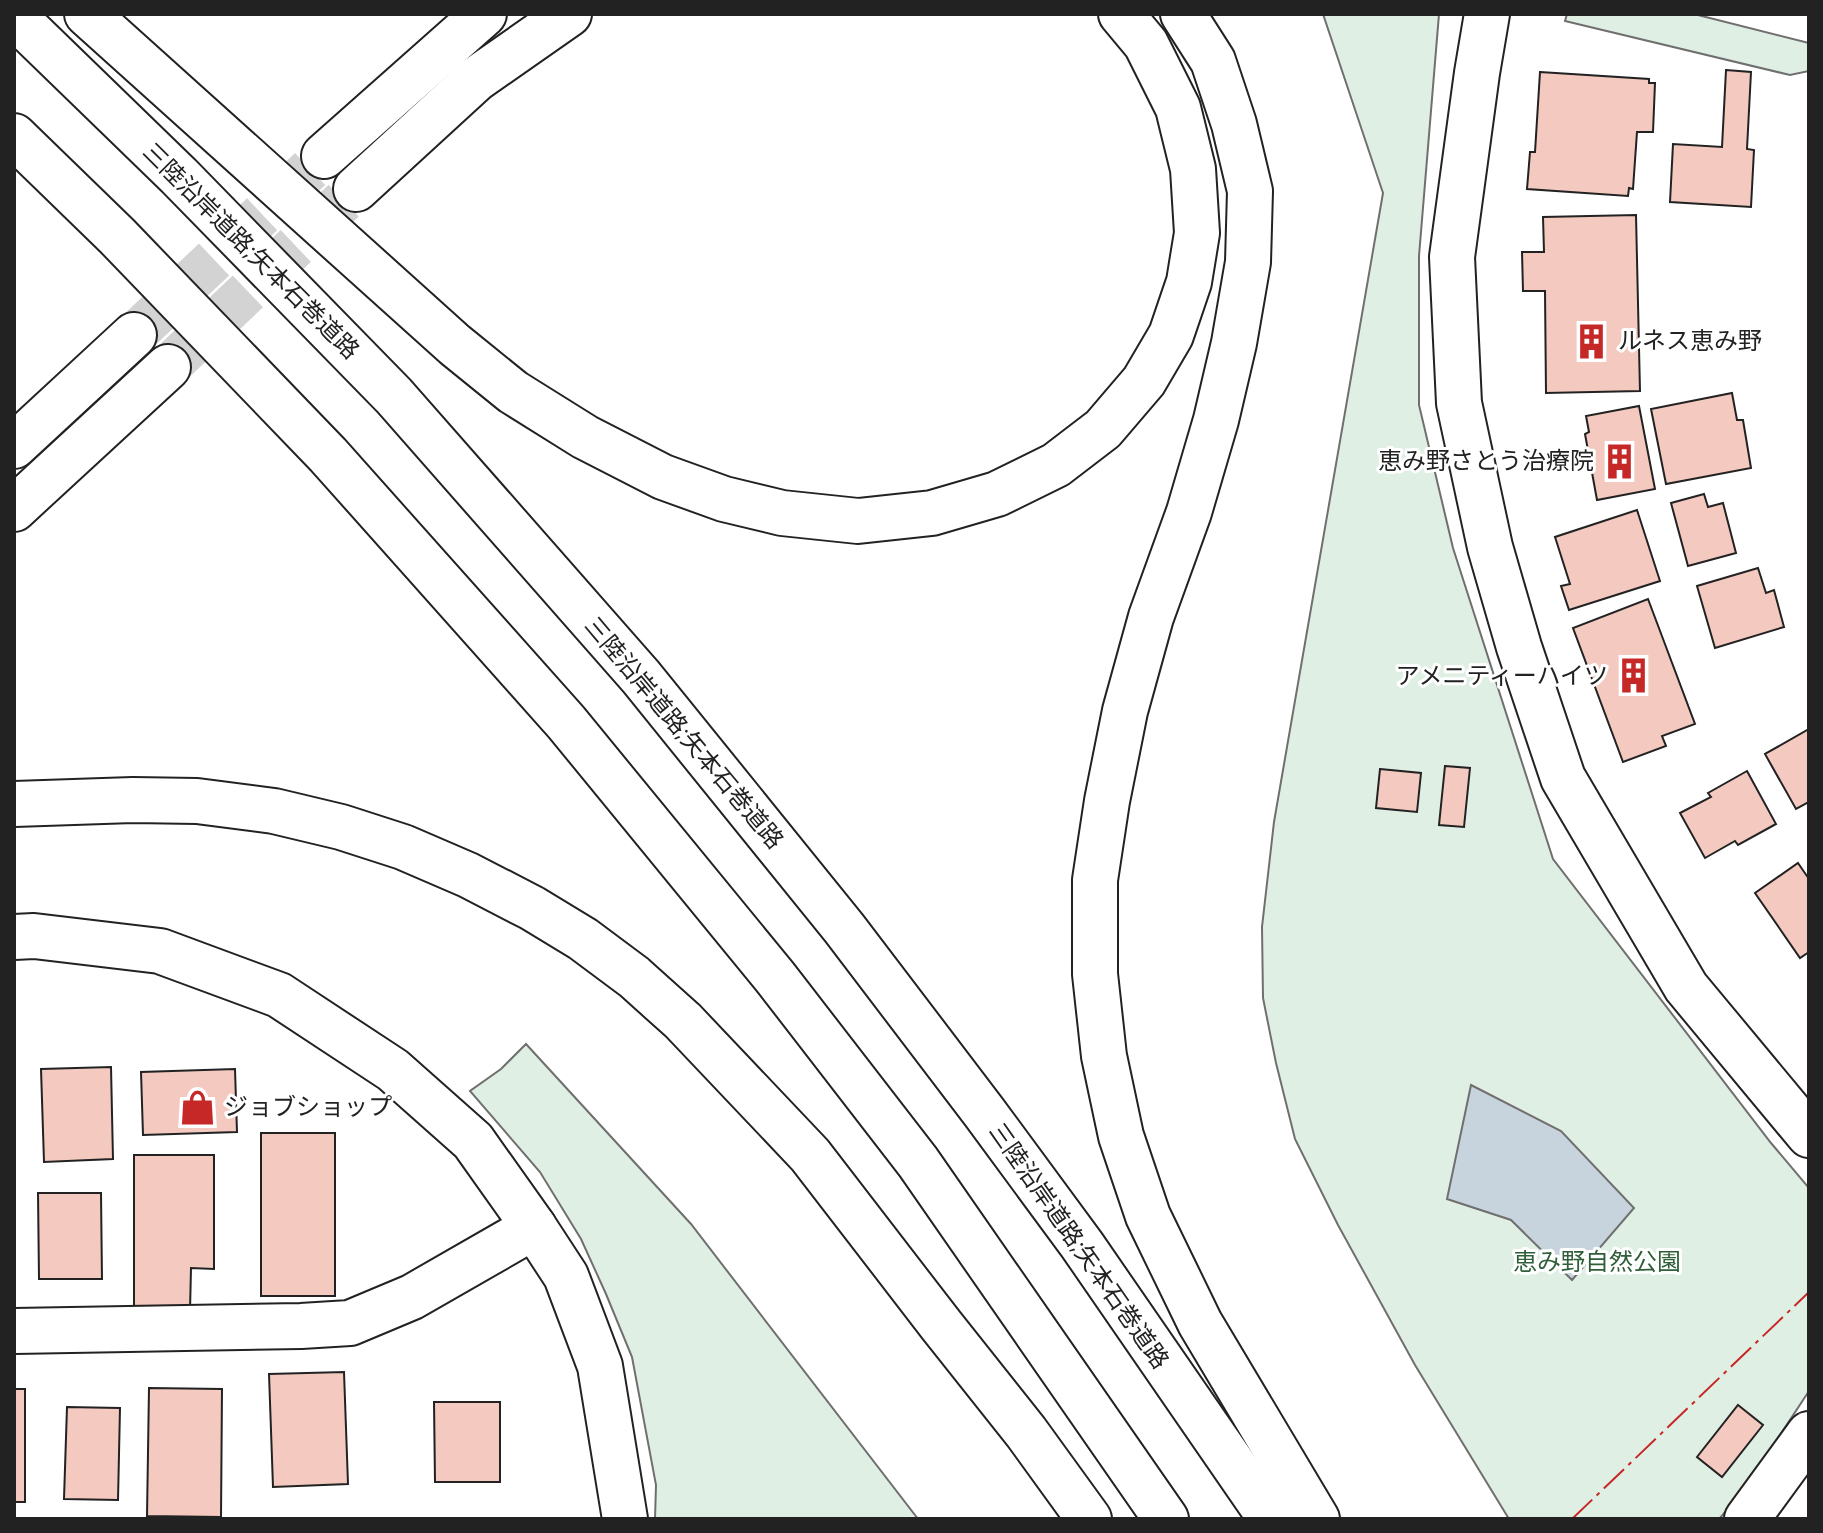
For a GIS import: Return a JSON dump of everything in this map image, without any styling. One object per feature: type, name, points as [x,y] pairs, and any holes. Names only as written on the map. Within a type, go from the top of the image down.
[{"type":"main road","points":[[87,14],[455,345],[513,392],[585,437],[663,477],[724,499],[782,513],[858,521],[932,513],[997,494],[1056,465],[1103,429],[1144,381],[1171,335],[1189,282],[1197,233],[1193,169],[1178,108],[1146,44],[1121,14]]},
{"type":"main road","points":[[324,156],[484,14]]},
{"type":"main road","points":[[356,189],[476,79],[569,14]]},
{"type":"main road","points":[[1183,14],[1213,61],[1234,124],[1250,191],[1248,262],[1216,420],[1189,512],[1151,617],[1125,711],[1095,880],[1095,974],[1104,1056],[1121,1136],[1148,1216],[1200,1323],[1317,1519]]},
{"type":"main road","points":[[1487,14],[1452,257],[1459,403],[1498,576],[1563,778],[1686,987],[1809,1135]]},
{"type":"main road","name":"三陸沿岸道路;矢本石巻道路","points":[[14,16],[179,176],[394,396],[641,677],[844,928],[993,1124],[1082,1245],[1271,1519]]},
{"type":"main road","points":[[14,136],[117,236],[328,455],[566,722],[775,977],[918,1162],[1166,1519]]},
{"type":"main road","points":[[14,446],[134,335]]},
{"type":"main road","points":[[14,509],[168,367]]},
{"type":"main road","points":[[14,804],[197,801],[274,811],[341,827],[403,847],[468,875],[583,939],[634,977],[683,1021],[810,1155],[1026,1432],[1089,1519]]},
{"type":"main road","points":[[14,937],[34,936],[160,951],[279,995],[393,1070],[473,1141],[566,1276],[600,1366],[625,1519]]},
{"type":"main road","points":[[14,1331],[350,1323],[412,1297],[534,1227]]},
{"type":"main road","points":[[1747,1519],[1809,1434]]},
{"type":"green space","name":"恵み野自然公園","points":[[1323,14],[1439,14],[1419,256],[1419,405],[1453,548],[1553,859],[1809,1188],[1809,1391],[1742,1493],[1719,1519],[1509,1519],[1415,1365],[1295,1139],[1263,998],[1262,927],[1274,822],[1383,193]]},
{"type":"green space","points":[[1567,14],[1694,14],[1809,43],[1809,71],[1790,75],[1565,21]]},
{"type":"green space","points":[[526,1044],[691,1224],[918,1519],[655,1519],[656,1485],[632,1357],[606,1294],[581,1239],[540,1172],[470,1091],[501,1069]]},
{"type":"shaded area","points":[[1471,1085],[1561,1131],[1634,1208],[1572,1280],[1511,1220],[1447,1199]]},
{"type":"building","points":[[1726,70],[1751,72],[1747,149],[1754,150],[1751,207],[1670,202],[1673,144],[1722,147]]},
{"type":"building","points":[[1540,72],[1649,79],[1649,83],[1655,83],[1653,132],[1637,132],[1633,189],[1629,188],[1628,196],[1527,189],[1530,152],[1535,152]]},
{"type":"building","name":"ルネス恵み野","points":[[1636,215],[1640,391],[1546,393],[1545,291],[1523,291],[1522,252],[1544,252],[1543,217]]},
{"type":"building","points":[[1732,393],[1737,420],[1743,420],[1751,468],[1666,484],[1651,409]]},
{"type":"building","name":"恵み野さとう治療院","points":[[1639,406],[1655,489],[1597,500],[1585,434],[1589,432],[1586,416]]},
{"type":"building","points":[[1704,494],[1708,507],[1723,503],[1736,553],[1688,566],[1671,503]]},
{"type":"building","points":[[1637,510],[1660,581],[1569,610],[1561,586],[1570,584],[1555,537]]},
{"type":"building","points":[[1758,568],[1766,593],[1774,590],[1784,627],[1715,648],[1697,586]]},
{"type":"building","name":"アメニティーハイツ","points":[[1648,599],[1695,724],[1662,736],[1666,746],[1623,762],[1573,628]]},
{"type":"building","points":[[1809,729],[1809,802],[1796,809],[1765,754]]},
{"type":"building","points":[[1445,766],[1470,768],[1464,827],[1439,825]]},
{"type":"building","points":[[1380,769],[1421,773],[1417,812],[1376,808]]},
{"type":"building","points":[[1747,771],[1776,824],[1738,845],[1735,841],[1705,858],[1680,813],[1711,797],[1708,793]]},
{"type":"building","points":[[1798,863],[1809,879],[1809,952],[1800,958],[1755,893]]},
{"type":"building","points":[[111,1067],[113,1159],[44,1162],[41,1069]]},
{"type":"building","points":[[235,1069],[237,1132],[143,1135],[141,1072]]},
{"type":"building","points":[[261,1133],[335,1133],[335,1296],[261,1296]]},
{"type":"building","points":[[134,1155],[214,1155],[214,1269],[191,1268],[190,1311],[134,1310]]},
{"type":"building","points":[[38,1193],[101,1193],[102,1279],[39,1279]]},
{"type":"building","points":[[344,1372],[348,1484],[273,1487],[269,1374]]},
{"type":"building","points":[[149,1388],[222,1389],[221,1517],[147,1516]]},
{"type":"building","points":[[14,1389],[25,1389],[25,1502],[14,1502]]},
{"type":"building","points":[[434,1402],[500,1402],[500,1482],[435,1482]]},
{"type":"building","points":[[1738,1405],[1763,1425],[1722,1477],[1697,1457]]},
{"type":"building","points":[[67,1407],[120,1408],[118,1500],[64,1499]]},
{"type":"tunnel","points":[[134,335],[324,156]]},
{"type":"tunnel","points":[[168,367],[356,189]]},
{"type":"power","points":[[1572,1519],[1809,1292]]},
{"type":"place","name":"ルネス恵み野","points":[[1592,341]]},
{"type":"place","name":"恵み野さとう治療院","points":[[1620,461]]},
{"type":"place","name":"アメニティーハイツ","points":[[1634,676]]},
{"type":"place","name":"ジョブショップ","points":[[198,1107]]}]
